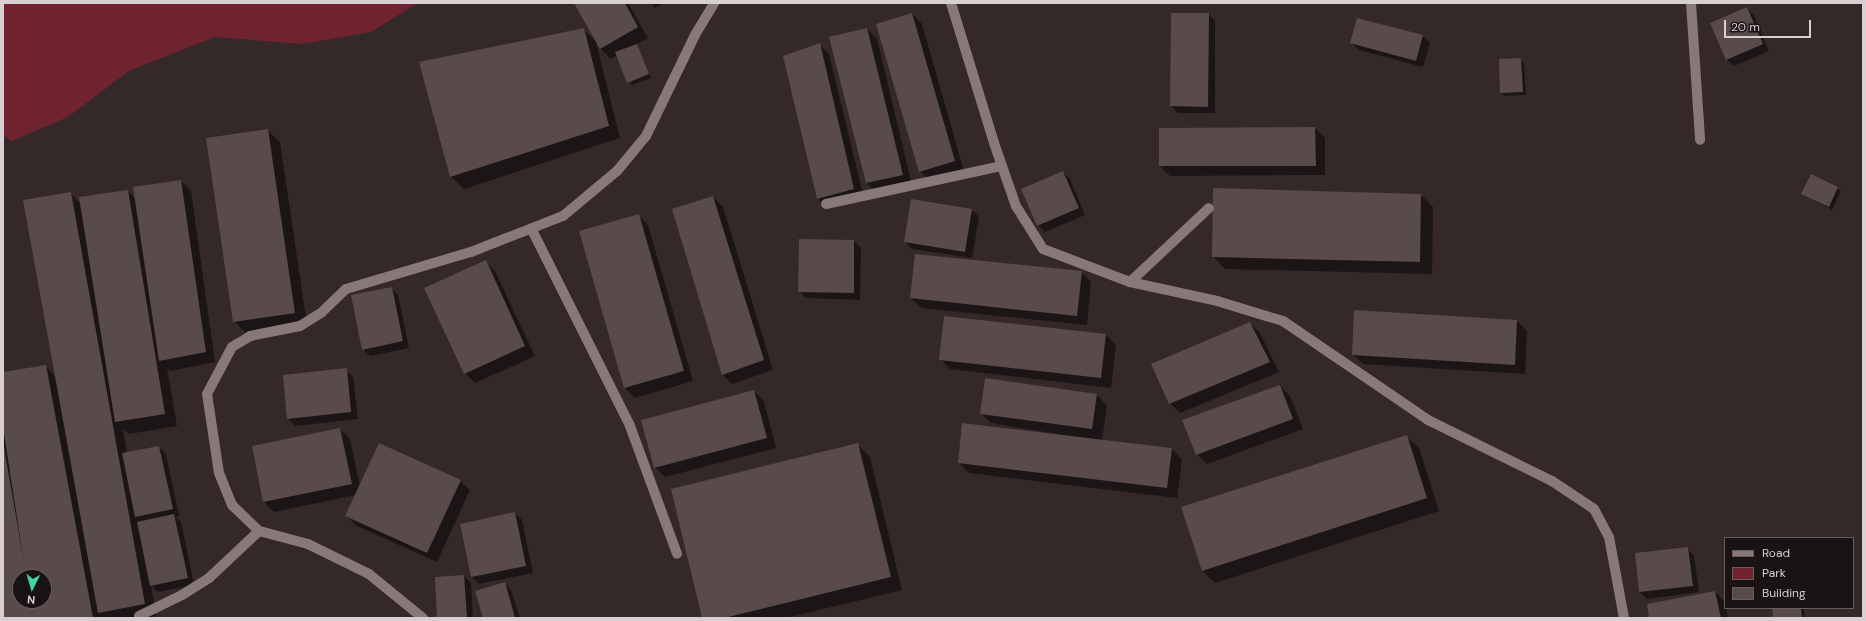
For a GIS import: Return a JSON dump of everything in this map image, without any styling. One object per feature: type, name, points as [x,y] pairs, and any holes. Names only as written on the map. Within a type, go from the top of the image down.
[{"type":"street","points":[[423,618],[369,574],[308,544],[260,531],[232,505],[219,473],[207,394],[232,347],[250,336],[300,326],[322,312],[346,288],[471,252],[532,230],[563,216],[617,171],[646,136],[694,35],[714,3]]},
{"type":"street","points":[[951,3],[1016,206],[1043,249],[1130,282],[1217,301],[1283,321],[1428,420],[1552,481],[1594,509],[1609,537],[1624,618]]},
{"type":"street","points":[[1691,3],[1700,140]]},
{"type":"street","points":[[826,204],[1002,166]]},
{"type":"street","points":[[1130,282],[1209,208]]},
{"type":"street","points":[[532,230],[630,426],[677,554]]},
{"type":"street","points":[[139,616],[182,595],[209,578],[260,531]]},
{"type":"green space","points":[[3,3],[418,3],[371,32],[302,44],[215,37],[129,71],[68,117],[12,141],[3,135]]},
{"type":"building","points":[[574,3],[625,3],[638,27],[600,49]]},
{"type":"building","points":[[1747,7],[1763,44],[1726,60],[1710,23]]},
{"type":"building","points":[[912,13],[955,161],[919,172],[876,24]]},
{"type":"building","points":[[1171,13],[1209,13],[1208,107],[1170,106]]},
{"type":"building","points":[[1357,18],[1423,35],[1416,61],[1350,43]]},
{"type":"building","points":[[584,28],[609,126],[450,177],[419,62]]},
{"type":"building","points":[[867,28],[903,175],[866,183],[829,37]]},
{"type":"building","points":[[820,43],[854,189],[817,199],[783,56]]},
{"type":"building","points":[[637,44],[649,74],[627,83],[615,52]]},
{"type":"building","points":[[1521,58],[1523,92],[1500,93],[1499,59]]},
{"type":"building","points":[[1315,127],[1316,166],[1159,166],[1159,128]]},
{"type":"building","points":[[268,129],[295,313],[233,322],[206,138]]},
{"type":"building","points":[[1063,171],[1079,208],[1037,226],[1021,189]]},
{"type":"building","points":[[1811,174],[1838,187],[1829,207],[1801,194]]},
{"type":"building","points":[[181,180],[206,352],[159,361],[133,187]]},
{"type":"building","points":[[1213,188],[1421,194],[1420,262],[1212,257]]},
{"type":"building","points":[[128,190],[165,414],[115,422],[79,197]]},
{"type":"building","points":[[71,192],[145,604],[98,613],[23,200]]},
{"type":"building","points":[[713,196],[764,360],[722,375],[672,209]]},
{"type":"building","points":[[911,199],[972,209],[965,252],[904,242]]},
{"type":"building","points":[[639,214],[684,371],[624,388],[579,231]]},
{"type":"building","points":[[799,239],[854,240],[854,293],[798,292]]},
{"type":"building","points":[[915,254],[1082,271],[1077,316],[910,298]]},
{"type":"building","points":[[486,260],[525,346],[464,374],[424,288]]},
{"type":"building","points":[[392,287],[403,341],[362,350],[351,295]]},
{"type":"building","points":[[1354,310],[1517,320],[1515,365],[1352,355]]},
{"type":"building","points":[[944,316],[1106,334],[1101,378],[939,360]]},
{"type":"building","points":[[1250,322],[1270,362],[1169,404],[1151,364]]},
{"type":"building","points":[[46,365],[93,618],[3,618],[3,441],[24,563],[3,427],[3,372]]},
{"type":"building","points":[[347,368],[351,412],[287,419],[283,375]]},
{"type":"building","points":[[985,378],[1097,394],[1092,429],[980,414]]},
{"type":"building","points":[[1280,385],[1293,419],[1196,455],[1182,420]]},
{"type":"building","points":[[754,390],[767,438],[654,468],[641,420]]},
{"type":"building","points":[[962,423],[1172,448],[1167,488],[958,463]]},
{"type":"building","points":[[340,428],[352,484],[263,502],[252,446]]},
{"type":"building","points":[[1407,435],[1427,498],[1202,571],[1181,507]]},
{"type":"building","points":[[379,443],[461,480],[427,553],[345,516]]},
{"type":"building","points":[[858,443],[891,577],[724,618],[702,618],[671,489]]},
{"type":"building","points":[[159,446],[173,509],[135,517],[122,453]]},
{"type":"building","points":[[515,512],[526,566],[471,577],[460,524]]},
{"type":"building","points":[[174,514],[188,578],[150,586],[137,522]]},
{"type":"building","points":[[1688,547],[1693,586],[1639,592],[1635,553]]},
{"type":"building","points":[[464,575],[467,618],[437,618],[435,577]]},
{"type":"building","points":[[505,582],[515,618],[483,618],[475,591]]},
{"type":"building","points":[[1715,591],[1721,618],[1649,618],[1647,604]]},
{"type":"building","points":[[1772,609],[1801,609],[1802,618],[1773,618]]}]
